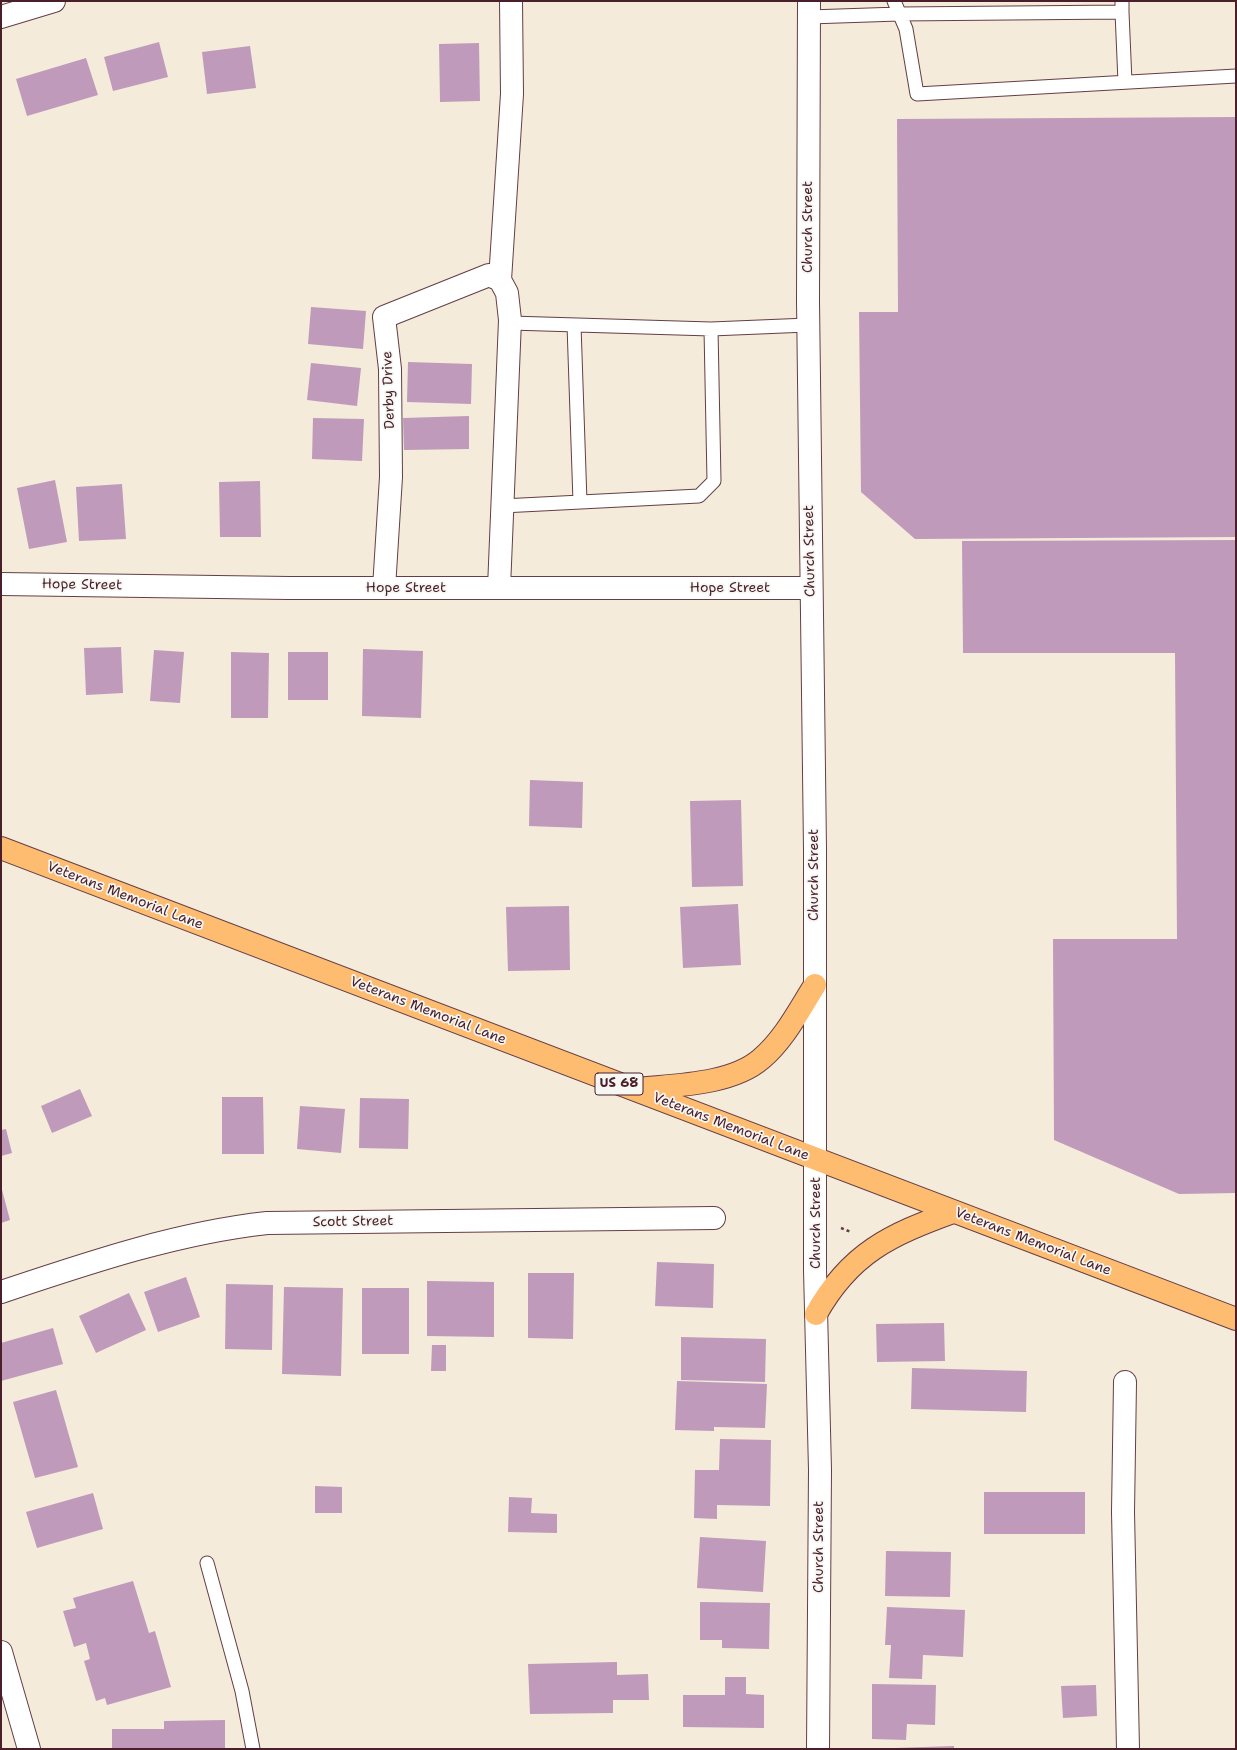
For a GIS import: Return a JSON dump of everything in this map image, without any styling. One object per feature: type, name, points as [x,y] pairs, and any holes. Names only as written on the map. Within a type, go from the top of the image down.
[{"type":"main road","name":"Veterans Memorial Lane","points":[[1,848],[1236,1320]]},
{"type":"main road","points":[[633,1089],[703,1082],[742,1071],[755,1064],[774,1047],[815,985]]},
{"type":"main road","points":[[816,1314],[833,1286],[854,1263],[867,1253],[887,1239],[953,1212]]},
{"type":"street","points":[[1,17],[54,1]]},
{"type":"street","points":[[499,588],[510,323],[507,293],[500,280],[512,94],[511,1]]},
{"type":"street","name":"Church Street","points":[[809,9],[808,325],[813,708],[816,1314],[820,1470],[818,1749]]},
{"type":"street","name":"Derby Drive","points":[[384,588],[391,477],[390,369],[384,317],[489,275],[500,280]]},
{"type":"street","name":"Hope Street","points":[[1,584],[384,588],[811,588]]},
{"type":"street","name":"Scott Street","points":[[1,1292],[87,1264],[159,1243],[238,1226],[267,1223],[714,1218]]},
{"type":"street","points":[[1125,1382],[1123,1512],[1128,1749]]},
{"type":"street","points":[[1,1652],[29,1749]]},
{"type":"lane","points":[[894,1],[898,14],[906,30],[917,94],[1236,76]]},
{"type":"lane","points":[[809,9],[898,14],[1122,7],[1125,82]]},
{"type":"lane","points":[[510,323],[711,329],[808,325]]},
{"type":"lane","points":[[574,325],[580,502]]},
{"type":"lane","points":[[502,506],[700,496],[714,481],[711,329]]},
{"type":"lane","points":[[207,1563],[242,1691],[253,1749]]},
{"type":"path","points":[[837,1226],[854,1233]]},
{"type":"building","points":[[159,42],[168,77],[113,91],[104,57]]},
{"type":"building","points":[[479,43],[480,101],[440,102],[439,44]]},
{"type":"building","points":[[250,46],[256,88],[207,94],[202,52]]},
{"type":"building","points":[[86,58],[98,95],[27,116],[16,79]]},
{"type":"building","points":[[1236,117],[1236,537],[915,539],[861,492],[859,312],[898,312],[897,119]]},
{"type":"building","points":[[311,307],[366,311],[363,349],[308,344]]},
{"type":"building","points":[[408,362],[472,364],[471,404],[407,402]]},
{"type":"building","points":[[311,363],[361,368],[357,406],[307,400]]},
{"type":"building","points":[[469,416],[469,449],[404,450],[403,418]]},
{"type":"building","points":[[313,418],[364,419],[362,461],[312,459]]},
{"type":"building","points":[[55,480],[67,542],[29,549],[17,488]]},
{"type":"building","points":[[260,481],[261,537],[220,537],[219,482]]},
{"type":"building","points":[[122,484],[126,539],[79,541],[76,487]]},
{"type":"building","points":[[1236,540],[1236,1193],[1179,1194],[1054,1140],[1053,939],[1177,939],[1175,653],[963,653],[962,541]]},
{"type":"building","points":[[121,647],[123,693],[86,695],[84,648]]},
{"type":"building","points":[[363,649],[423,651],[421,718],[362,716]]},
{"type":"building","points":[[154,650],[184,652],[180,703],[150,701]]},
{"type":"building","points":[[231,652],[269,653],[268,718],[231,718]]},
{"type":"building","points":[[288,652],[328,652],[328,700],[288,700]]},
{"type":"building","points":[[530,780],[583,782],[582,828],[529,826]]},
{"type":"building","points":[[741,800],[743,886],[692,887],[690,801]]},
{"type":"building","points":[[738,904],[741,965],[683,968],[680,907]]},
{"type":"building","points":[[569,906],[570,970],[508,971],[506,907]]},
{"type":"building","points":[[80,1089],[92,1116],[52,1133],[41,1106]]},
{"type":"building","points":[[222,1097],[263,1097],[264,1154],[222,1154]]},
{"type":"building","points":[[360,1098],[409,1099],[408,1149],[359,1148]]},
{"type":"building","points":[[300,1106],[345,1109],[341,1153],[297,1149]]},
{"type":"building","points":[[6,1129],[12,1153],[1,1156],[1,1130]]},
{"type":"building","points":[[1,1186],[10,1220],[1,1223]]},
{"type":"building","points":[[657,1262],[714,1264],[713,1308],[655,1306]]},
{"type":"building","points":[[528,1273],[574,1273],[573,1339],[528,1338]]},
{"type":"building","points":[[186,1277],[200,1317],[158,1332],[144,1292]]},
{"type":"building","points":[[427,1281],[494,1282],[494,1337],[427,1336]]},
{"type":"building","points":[[226,1284],[273,1285],[272,1350],[225,1349]]},
{"type":"building","points":[[284,1287],[343,1288],[341,1376],[282,1374]]},
{"type":"building","points":[[362,1288],[409,1288],[409,1354],[362,1354]]},
{"type":"building","points":[[129,1293],[146,1330],[96,1353],[79,1316]]},
{"type":"building","points":[[944,1323],[945,1361],[877,1362],[876,1324]]},
{"type":"building","points":[[53,1328],[63,1364],[1,1381],[1,1343]]},
{"type":"building","points":[[681,1337],[766,1339],[765,1382],[681,1380]]},
{"type":"building","points":[[432,1345],[446,1345],[446,1371],[431,1371]]},
{"type":"building","points":[[912,1368],[1027,1371],[1026,1412],[911,1409]]},
{"type":"building","points":[[677,1381],[767,1384],[765,1428],[714,1427],[714,1431],[675,1430]]},
{"type":"building","points":[[56,1390],[78,1467],[35,1478],[13,1402]]},
{"type":"building","points":[[720,1439],[771,1440],[770,1506],[717,1505],[717,1519],[694,1518],[695,1470],[719,1470]]},
{"type":"building","points":[[315,1486],[342,1487],[342,1513],[315,1513]]},
{"type":"building","points":[[984,1492],[1085,1492],[1085,1534],[984,1534]]},
{"type":"building","points":[[93,1493],[103,1529],[37,1548],[26,1512]]},
{"type":"building","points":[[509,1497],[532,1498],[531,1513],[557,1514],[557,1533],[508,1532]]},
{"type":"building","points":[[700,1537],[766,1541],[763,1592],[697,1588]]},
{"type":"building","points":[[886,1551],[951,1552],[950,1597],[885,1596]]},
{"type":"building","points":[[133,1581],[149,1633],[155,1631],[171,1687],[107,1705],[105,1698],[96,1701],[84,1661],[90,1659],[86,1643],[74,1647],[63,1611],[76,1608],[73,1598]]},
{"type":"building","points":[[700,1602],[770,1603],[769,1649],[722,1648],[722,1640],[700,1640]]},
{"type":"building","points":[[887,1607],[965,1610],[963,1657],[923,1655],[922,1679],[889,1678],[891,1645],[885,1645]]},
{"type":"building","points":[[617,1662],[617,1675],[648,1674],[649,1700],[613,1700],[613,1713],[530,1714],[528,1664]]},
{"type":"building","points":[[725,1677],[746,1677],[746,1694],[764,1695],[764,1728],[683,1727],[683,1695],[725,1695]]},
{"type":"building","points":[[872,1684],[936,1685],[935,1725],[907,1724],[906,1740],[872,1739]]},
{"type":"building","points":[[1096,1685],[1097,1716],[1063,1718],[1061,1686]]},
{"type":"building","points":[[225,1720],[225,1749],[112,1749],[112,1729],[164,1729],[164,1721]]},
{"type":"building","points":[[954,1746],[954,1749],[895,1749],[895,1748]]}]
